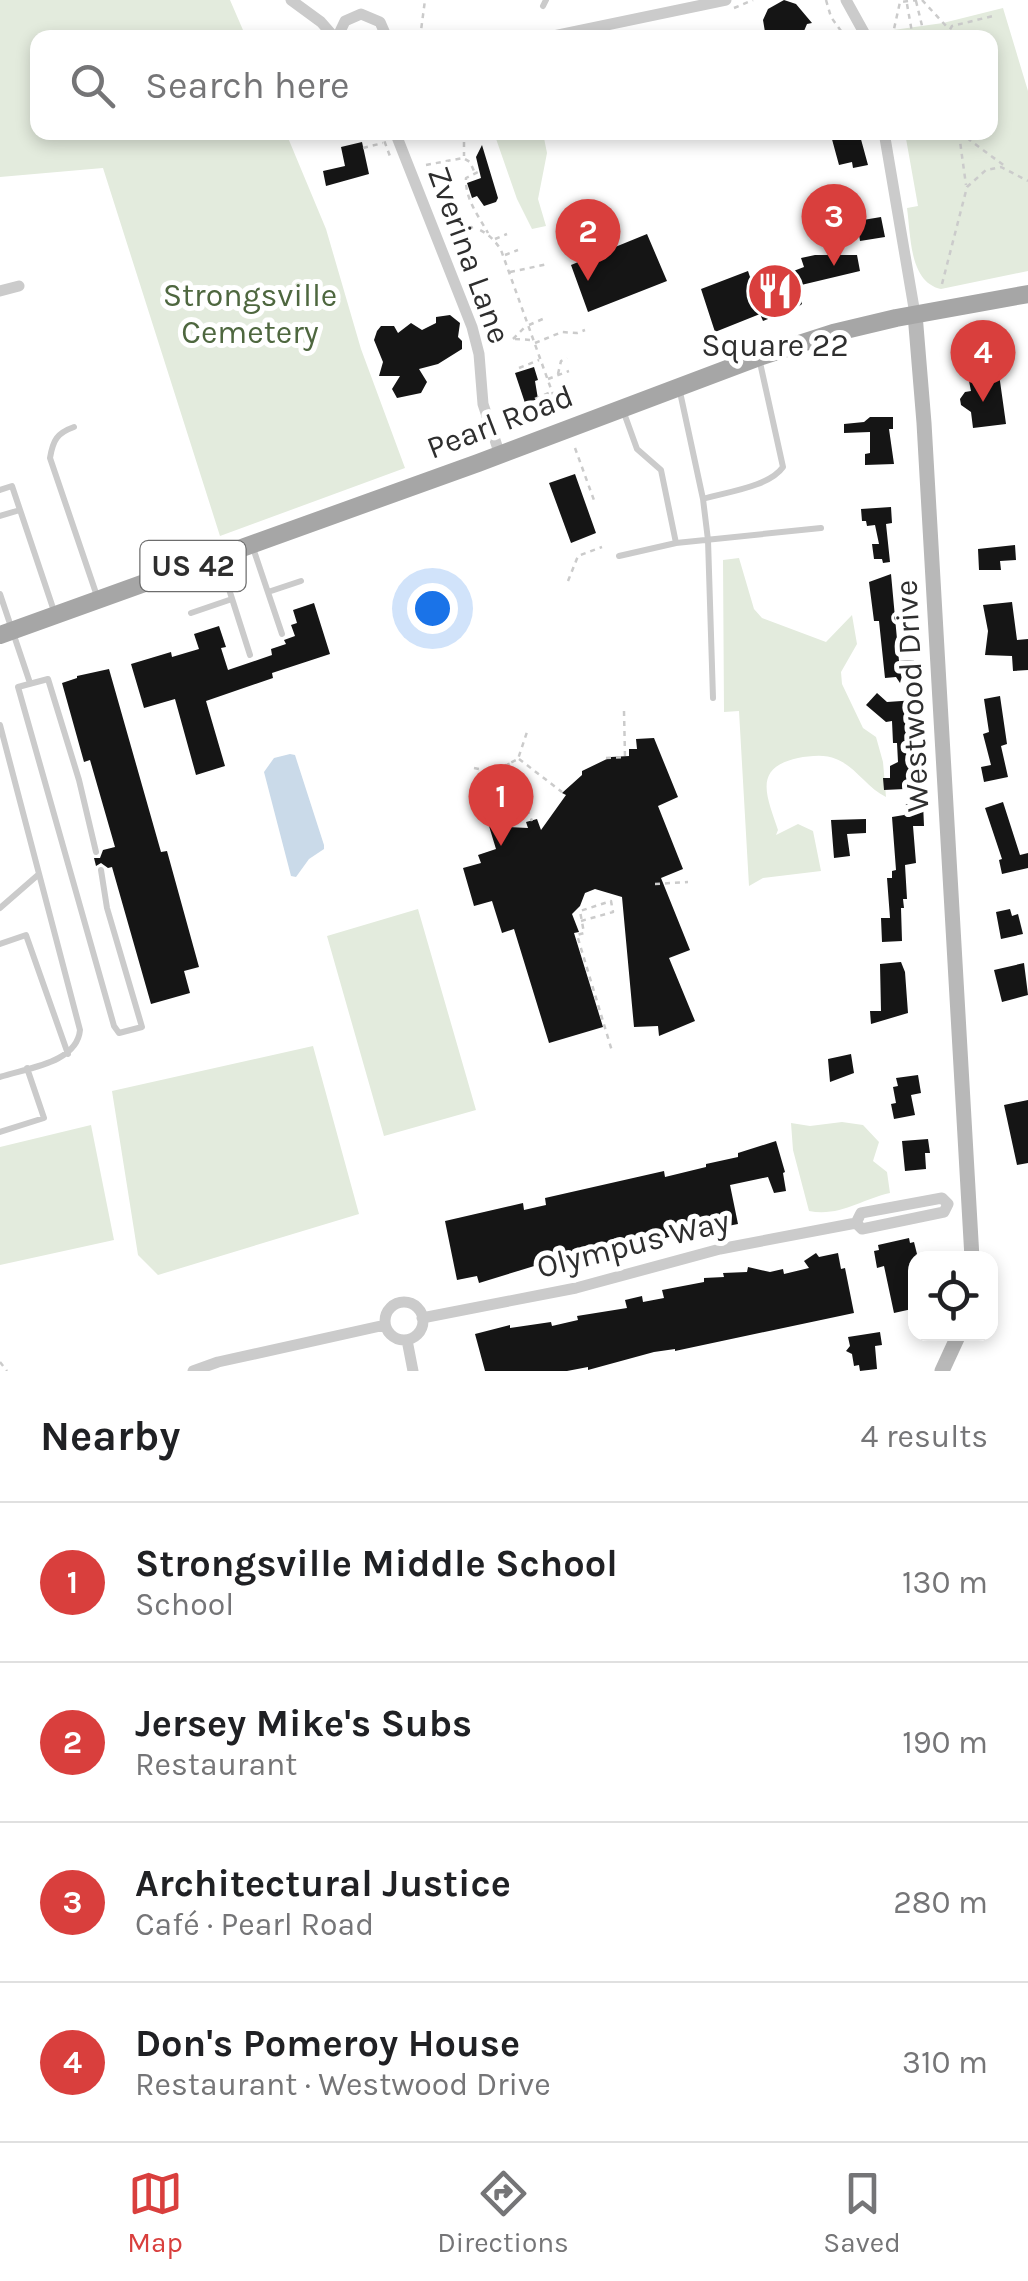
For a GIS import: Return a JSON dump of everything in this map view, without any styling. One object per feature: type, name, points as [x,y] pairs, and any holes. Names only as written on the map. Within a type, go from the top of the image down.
[{"type":"main road","name":"Pearl Road","points":[[7,633],[759,357],[833,333],[1028,294]]},
{"type":"street","points":[[291,0],[328,30]]},
{"type":"street","points":[[582,30],[726,0]]},
{"type":"street","points":[[846,0],[863,30]]},
{"type":"street","points":[[309,12],[361,14],[375,18],[383,30]]},
{"type":"street","points":[[339,30],[352,16]]},
{"type":"street","name":"Zverina Lane","points":[[398,140],[472,326],[479,354],[483,404],[500,455]]},
{"type":"street","name":"Westwood Drive","points":[[885,140],[915,314],[924,423],[972,1251]]},
{"type":"street","points":[[0,291],[19,286]]},
{"type":"street","name":"Olympus Way","points":[[193,1371],[385,1325],[390,1308],[400,1302],[417,1308],[422,1318],[576,1288],[720,1249],[856,1223],[862,1229],[944,1212],[948,1204],[970,1200]]},
{"type":"street","points":[[385,1325],[393,1337],[407,1340],[418,1334],[422,1318]]},
{"type":"street","points":[[407,1340],[413,1371]]},
{"type":"street","points":[[942,1371],[956,1341]]},
{"type":"lane","points":[[703,499],[769,479],[780,474],[783,467],[759,357]]},
{"type":"lane","points":[[680,387],[708,540],[714,698]]},
{"type":"lane","points":[[624,413],[637,449],[661,470],[676,543]]},
{"type":"lane","points":[[74,427],[60,432],[50,458],[98,600]]},
{"type":"lane","points":[[0,490],[12,486],[56,616]]},
{"type":"lane","points":[[0,516],[20,510]]},
{"type":"lane","points":[[619,556],[676,543],[821,528]]},
{"type":"lane","points":[[252,544],[282,634]]},
{"type":"lane","points":[[219,556],[250,655]]},
{"type":"lane","points":[[268,592],[301,580]]},
{"type":"lane","points":[[0,594],[7,633],[30,683]]},
{"type":"lane","points":[[191,613],[232,599]]},
{"type":"lane","points":[[96,852],[48,680],[18,687],[118,1033],[142,1027],[107,908],[101,870]]},
{"type":"lane","points":[[0,724],[4,758],[40,874],[80,1030],[79,1043],[68,1054],[0,1077]]},
{"type":"lane","points":[[0,908],[40,874]]},
{"type":"lane","points":[[0,944],[26,935],[68,1054]]},
{"type":"lane","points":[[0,1132],[44,1118],[27,1068]]},
{"type":"path","points":[[421,30],[426,0]]},
{"type":"path","points":[[826,0],[830,17],[840,30]]},
{"type":"path","points":[[894,30],[900,2],[918,0]]},
{"type":"path","points":[[918,0],[949,30],[993,16]]},
{"type":"path","points":[[918,0],[924,30]]},
{"type":"path","points":[[907,2],[911,30]]},
{"type":"path","points":[[464,140],[464,158],[478,172],[464,182],[474,212],[488,234]]},
{"type":"path","points":[[942,284],[966,187],[960,140]]},
{"type":"path","points":[[970,140],[1028,180]]},
{"type":"path","points":[[364,148],[385,142]]},
{"type":"path","points":[[426,165],[464,158]]},
{"type":"path","points":[[966,187],[986,170],[1010,169]]},
{"type":"path","points":[[451,227],[470,226],[488,234],[504,256],[559,411]]},
{"type":"path","points":[[494,239],[507,234]]},
{"type":"path","points":[[504,256],[518,250]]},
{"type":"path","points":[[509,272],[548,264]]},
{"type":"path","points":[[545,318],[528,325],[513,339],[534,341],[562,332],[586,330]]},
{"type":"path","points":[[558,376],[560,360],[567,358]]},
{"type":"path","points":[[519,368],[541,360]]},
{"type":"path","points":[[537,377],[569,371]]},
{"type":"path","points":[[535,400],[552,391]]},
{"type":"path","points":[[576,448],[595,503]]},
{"type":"path","points":[[568,582],[578,556],[602,547]]},
{"type":"path","points":[[606,758],[626,757],[624,711]]},
{"type":"path","points":[[474,768],[492,772],[518,758],[527,732]]},
{"type":"path","points":[[518,758],[562,792]]},
{"type":"path","points":[[508,764],[532,821]]},
{"type":"path","points":[[655,884],[688,882]]},
{"type":"path","points":[[582,921],[614,912],[611,900],[580,911],[584,933],[577,934],[612,1051]]},
{"type":"path","points":[[0,1362],[7,1371]]},
{"type":"green space","name":"Strongsville Cemetery","points":[[0,0],[230,0],[243,30],[30,30],[30,140],[289,140],[326,229],[361,349],[405,468],[220,536],[103,168],[0,177]]},
{"type":"green space","points":[[1003,8],[1028,91],[1028,271],[941,289],[931,285],[917,268],[911,244],[907,208],[918,206],[906,140],[998,140],[998,30],[893,30]]},
{"type":"green space","points":[[496,140],[544,140],[547,153],[538,199],[546,226],[532,229]]},
{"type":"green space","points":[[739,558],[754,609],[762,618],[826,642],[852,615],[857,644],[841,672],[842,684],[863,728],[876,737],[886,797],[832,757],[798,758],[783,763],[774,769],[767,785],[776,835],[798,824],[813,831],[821,871],[763,878],[749,886],[739,711],[724,712],[723,560]]},
{"type":"green space","points":[[418,909],[476,1110],[384,1136],[327,936]]},
{"type":"green space","points":[[313,1046],[359,1214],[158,1275],[138,1255],[112,1091]]},
{"type":"green space","points":[[842,1122],[863,1125],[879,1142],[873,1161],[887,1172],[890,1193],[841,1210],[809,1211],[793,1150],[791,1123],[810,1126]]},
{"type":"green space","points":[[91,1125],[114,1240],[0,1265],[0,1147]]},
{"type":"water","points":[[295,755],[324,845],[296,877],[291,876],[264,772],[274,758]]},
{"type":"building","points":[[784,0],[796,4],[812,23],[804,30],[765,30],[763,20],[768,9]]},
{"type":"building","points":[[832,140],[861,140],[868,165],[839,165]]},
{"type":"building","points":[[362,142],[369,174],[326,186],[323,171],[345,166],[341,147]]},
{"type":"building","points":[[482,145],[498,198],[484,206],[477,196],[472,198],[467,183],[481,178],[476,157]]},
{"type":"building","points":[[881,217],[885,237],[860,241],[857,221]]},
{"type":"building","points":[[647,234],[667,281],[588,312],[571,265]]},
{"type":"building","points":[[857,255],[860,271],[797,286],[802,304],[798,307],[763,321],[760,314],[715,332],[701,289],[748,271],[750,277],[779,264],[783,275],[804,267],[801,258]]},
{"type":"building","points":[[450,315],[460,323],[458,337],[462,349],[438,364],[419,369],[427,382],[421,393],[397,398],[392,389],[400,376],[379,376],[383,362],[374,340],[377,331],[381,326],[394,326],[398,333],[411,323],[422,330],[436,323],[436,317]]},
{"type":"building","points":[[534,367],[538,399],[525,403],[515,373]]},
{"type":"building","points":[[999,374],[1006,424],[973,428],[971,412],[961,405],[960,399],[971,391],[968,376]]},
{"type":"building","points":[[870,417],[893,417],[893,429],[889,429],[894,464],[865,465],[865,454],[870,453],[870,432],[844,433],[844,424],[864,422]]},
{"type":"building","points":[[575,474],[596,533],[571,543],[549,483]]},
{"type":"building","points":[[891,507],[892,523],[886,524],[890,562],[883,563],[882,559],[874,559],[872,544],[879,544],[875,525],[867,526],[862,521],[861,509]]},
{"type":"building","points":[[1015,545],[1016,560],[1000,561],[1001,570],[979,570],[978,549]]},
{"type":"building","points":[[891,574],[899,661],[914,660],[916,675],[902,676],[900,683],[896,677],[885,678],[879,621],[874,621],[869,582]]},
{"type":"building","points":[[1012,602],[1017,640],[1028,639],[1028,670],[1013,671],[1012,656],[985,655],[988,631],[983,605]]},
{"type":"building","points":[[314,603],[330,654],[206,701],[225,766],[196,775],[175,699],[144,708],[131,664],[171,652],[172,657],[199,649],[194,634],[219,626],[228,670],[272,655],[271,649],[295,636],[291,625],[297,623],[293,610]]},
{"type":"building","points":[[109,669],[161,852],[167,851],[199,967],[184,971],[190,993],[151,1004],[112,867],[101,863],[96,866],[94,858],[115,847],[90,760],[84,762],[62,683]]},
{"type":"building","points":[[877,693],[887,702],[916,700],[917,715],[905,716],[906,735],[917,735],[918,749],[912,751],[914,779],[905,780],[905,789],[884,790],[883,778],[890,778],[890,766],[898,762],[897,743],[893,743],[892,721],[886,722],[866,705]]},
{"type":"building","points":[[1000,696],[1007,744],[1001,746],[1008,777],[984,782],[981,767],[991,765],[983,734],[989,732],[984,699]]},
{"type":"building","points":[[654,738],[678,797],[658,806],[683,869],[661,878],[690,950],[669,958],[695,1021],[659,1036],[658,1026],[634,1027],[622,897],[595,889],[585,893],[572,914],[579,932],[574,933],[603,1027],[549,1043],[514,929],[502,933],[492,901],[474,906],[463,868],[481,863],[478,855],[496,849],[489,826],[528,828],[526,822],[537,819],[541,830],[566,795],[562,793],[582,771],[611,757],[629,756],[629,749],[637,749],[636,739]]},
{"type":"building","points":[[1003,802],[1020,855],[1028,853],[1028,868],[1002,874],[1002,859],[985,808]]},
{"type":"building","points":[[923,803],[924,826],[913,826],[916,863],[905,865],[907,899],[903,899],[901,908],[902,941],[882,942],[881,918],[890,918],[887,878],[892,878],[892,871],[896,870],[892,817],[904,815],[906,804]]},
{"type":"building","points":[[866,819],[866,833],[847,834],[850,856],[834,858],[831,820]]},
{"type":"building","points":[[1010,909],[1012,916],[1018,914],[1023,934],[1001,939],[996,912]]},
{"type":"building","points":[[901,962],[908,1013],[871,1024],[870,1011],[881,1011],[880,964]]},
{"type":"building","points":[[1024,963],[1028,995],[1002,1002],[994,970]]},
{"type":"building","points":[[851,1054],[854,1073],[830,1082],[828,1059]]},
{"type":"building","points":[[918,1075],[921,1093],[911,1095],[915,1115],[894,1119],[891,1104],[896,1103],[896,1078]]},
{"type":"building","points":[[1028,1100],[1028,1163],[1017,1165],[1004,1105]]},
{"type":"building","points":[[928,1139],[926,1169],[905,1171],[902,1141]]},
{"type":"building","points":[[776,1141],[786,1191],[774,1193],[768,1177],[730,1185],[738,1224],[723,1227],[721,1217],[672,1230],[673,1236],[657,1240],[659,1245],[644,1248],[643,1244],[583,1260],[583,1256],[557,1259],[479,1283],[477,1276],[457,1280],[445,1221],[523,1203],[524,1210],[546,1205],[545,1198],[664,1171],[665,1177],[738,1157],[738,1153]]},
{"type":"building","points":[[909,1238],[910,1243],[914,1242],[916,1251],[908,1251],[908,1310],[894,1313],[884,1266],[877,1268],[874,1251],[879,1250],[878,1245]]},
{"type":"building","points":[[816,1253],[819,1257],[838,1253],[854,1313],[675,1351],[654,1352],[588,1370],[485,1371],[475,1334],[510,1325],[551,1322],[552,1326],[578,1320],[577,1316],[627,1308],[625,1300],[642,1296],[643,1302],[664,1298],[662,1290],[704,1282],[704,1278],[724,1277],[723,1273],[747,1272],[748,1267],[770,1272],[783,1269],[784,1274],[809,1268],[804,1261]]},
{"type":"building","points":[[880,1332],[882,1345],[875,1346],[877,1369],[860,1371],[859,1365],[854,1366],[852,1354],[846,1351],[850,1346],[848,1337]]},
{"type":"place","name":"Architectural Justice","points":[[834,266]]},
{"type":"place","name":"Jersey Mike's Subs","points":[[588,281]]},
{"type":"place","name":"Square 22","points":[[775,291]]},
{"type":"place","name":"Don's Pomeroy House","points":[[983,402]]},
{"type":"place","name":"Strongsville Middle School","points":[[501,846]]}]
